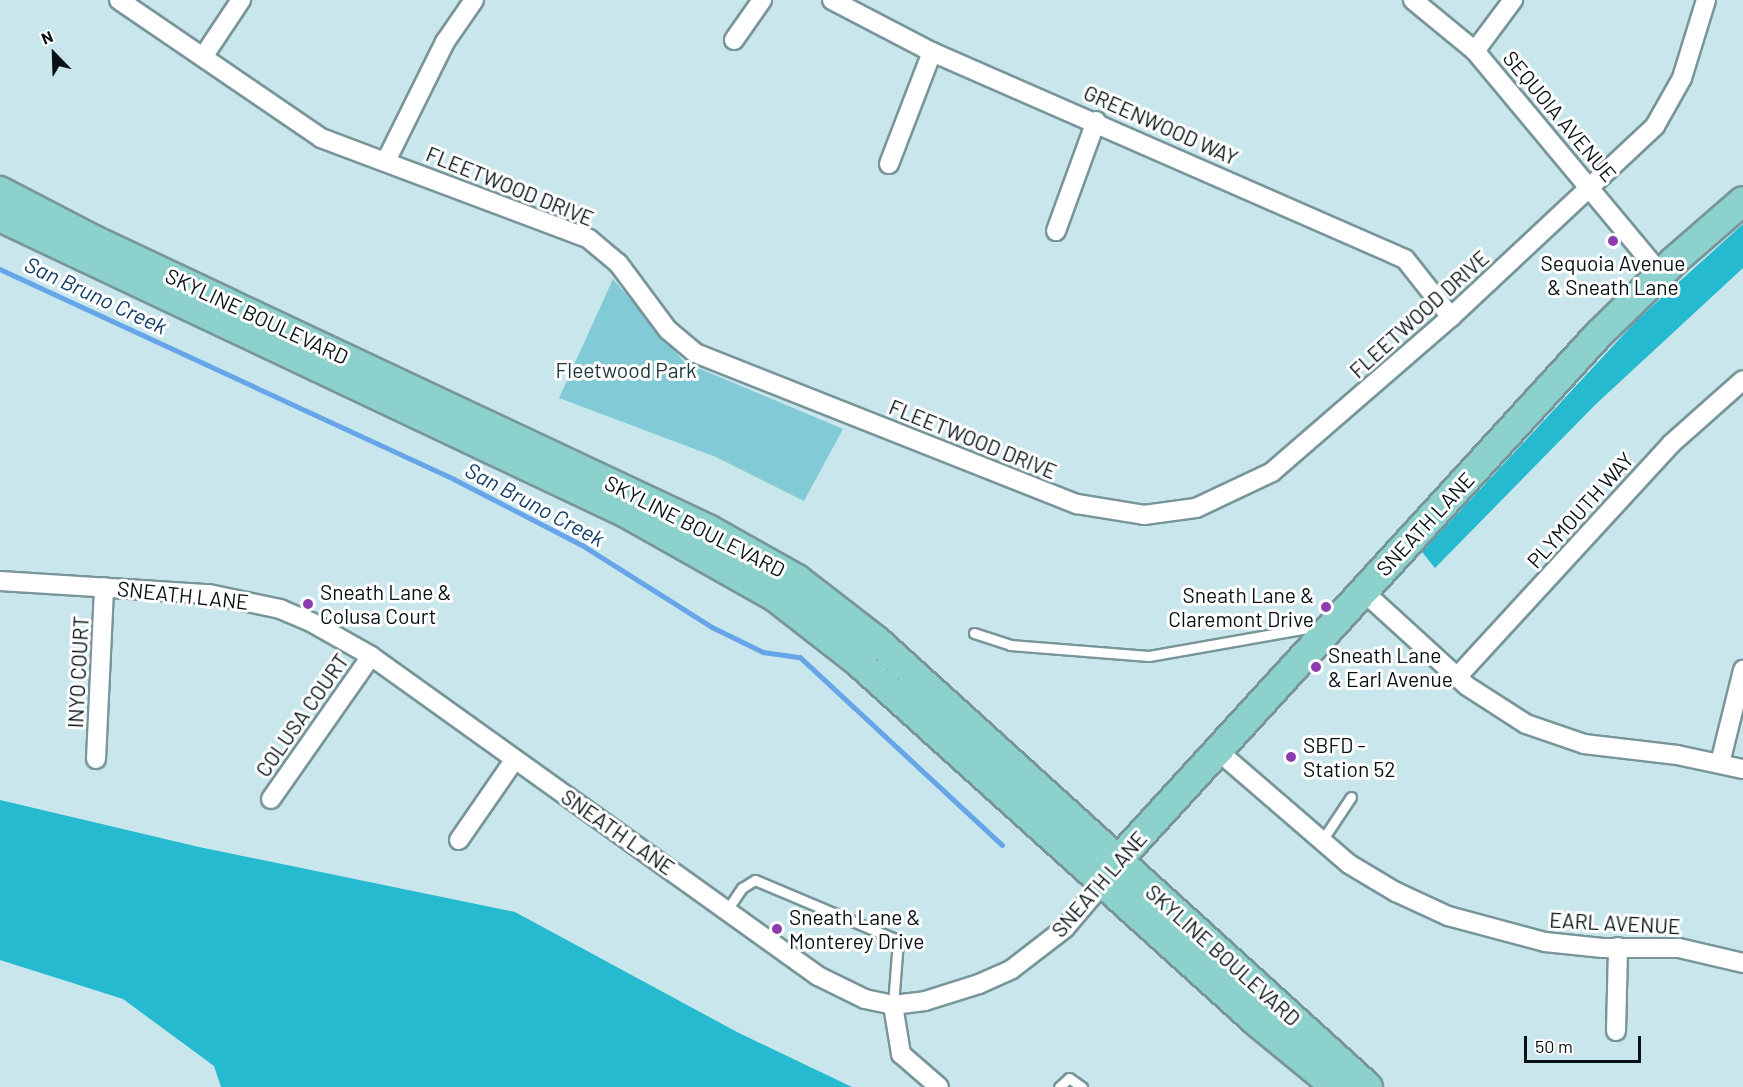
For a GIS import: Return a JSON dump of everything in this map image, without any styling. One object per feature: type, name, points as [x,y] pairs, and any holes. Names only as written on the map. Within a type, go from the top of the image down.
[{"type":"main road","name":"SKYLINE BOULEVARD","points":[[0,191],[768,561],[852,619],[1368,1087]]},
{"type":"main road","name":"SNEATH LANE","points":[[1099,880],[1586,349],[1660,273],[1743,201]]},
{"type":"main road","name":"SKYLINE BOULEVARD","points":[[0,217],[626,513],[745,578],[856,660],[1258,1023],[1336,1087]]},
{"type":"street","name":"FLEETWOOD DRIVE","points":[[119,0],[321,138],[590,239],[618,262],[668,330],[695,353],[1077,504],[1144,515],[1196,508],[1272,472],[1451,317],[1655,126],[1682,78],[1706,0]]},
{"type":"street","points":[[203,57],[241,0]]},
{"type":"street","points":[[386,161],[445,42],[474,0]]},
{"type":"street","points":[[734,40],[762,0]]},
{"type":"street","name":"GREENWOOD WAY","points":[[832,0],[932,52],[1096,121],[1405,259],[1451,317]]},
{"type":"street","name":"SEQUOIA AVENUE","points":[[1413,0],[1475,51],[1660,273]]},
{"type":"street","points":[[1475,51],[1513,0]]},
{"type":"street","points":[[889,164],[932,52]]},
{"type":"street","points":[[1056,231],[1096,121]]},
{"type":"street","name":"PLYMOUTH WAY","points":[[1458,677],[1671,444],[1743,380]]},
{"type":"street","name":"SNEATH LANE","points":[[0,582],[104,587],[243,599],[311,622],[371,656],[843,990],[893,1005],[951,994],[1012,969],[1065,928],[1093,895],[1099,880]]},
{"type":"street","name":"INYO COURT","points":[[96,759],[104,587]]},
{"type":"street","points":[[1364,592],[1458,677],[1507,713],[1567,740],[1720,763],[1743,770]]},
{"type":"street","name":"COLUSA COURT","points":[[271,799],[371,656]]},
{"type":"street","points":[[1720,763],[1743,670]]},
{"type":"street","name":"EARL AVENUE","points":[[1218,750],[1321,842],[1380,883],[1464,922],[1545,942],[1618,948],[1679,948],[1743,963]]},
{"type":"street","points":[[459,840],[515,759]]},
{"type":"street","points":[[1616,1031],[1618,948]]},
{"type":"street","points":[[893,1005],[901,1054],[939,1087]]},
{"type":"lane","points":[[974,633],[1011,645],[1083,654],[1149,656],[1308,628],[1320,639]]},
{"type":"lane","points":[[1321,842],[1351,797]]},
{"type":"lane","points":[[727,910],[742,888],[755,880],[898,940],[893,1005]]},
{"type":"lane","points":[[1059,1087],[1070,1078],[1082,1087]]},
{"type":"green space","name":"Fleetwood Park","points":[[613,279],[684,362],[843,429],[804,501],[716,457],[559,398]]},
{"type":"shaded area","points":[[1743,224],[1743,268],[1596,404],[1435,568],[1422,552],[1637,320]]},
{"type":"shaded area","points":[[0,800],[199,847],[515,912],[737,1032],[852,1087],[221,1087],[214,1066],[123,999],[0,960]]},
{"type":"waterway","name":"San Bruno Creek","points":[[0,269],[454,479],[582,545],[712,627],[763,652],[800,657],[1002,845]]},
{"type":"place","name":"Sequoia Avenue & Sneath Lane","points":[[1613,241]]},
{"type":"place","name":"Sneath Lane & Colusa Court","points":[[308,604]]},
{"type":"place","name":"Sneath Lane & Claremont Drive","points":[[1326,607]]},
{"type":"place","name":"Sneath Lane & Earl Avenue","points":[[1316,667]]},
{"type":"place","name":"SBFD - Station 52","points":[[1291,757]]},
{"type":"place","name":"Sneath Lane & Monterey Drive","points":[[777,929]]}]
